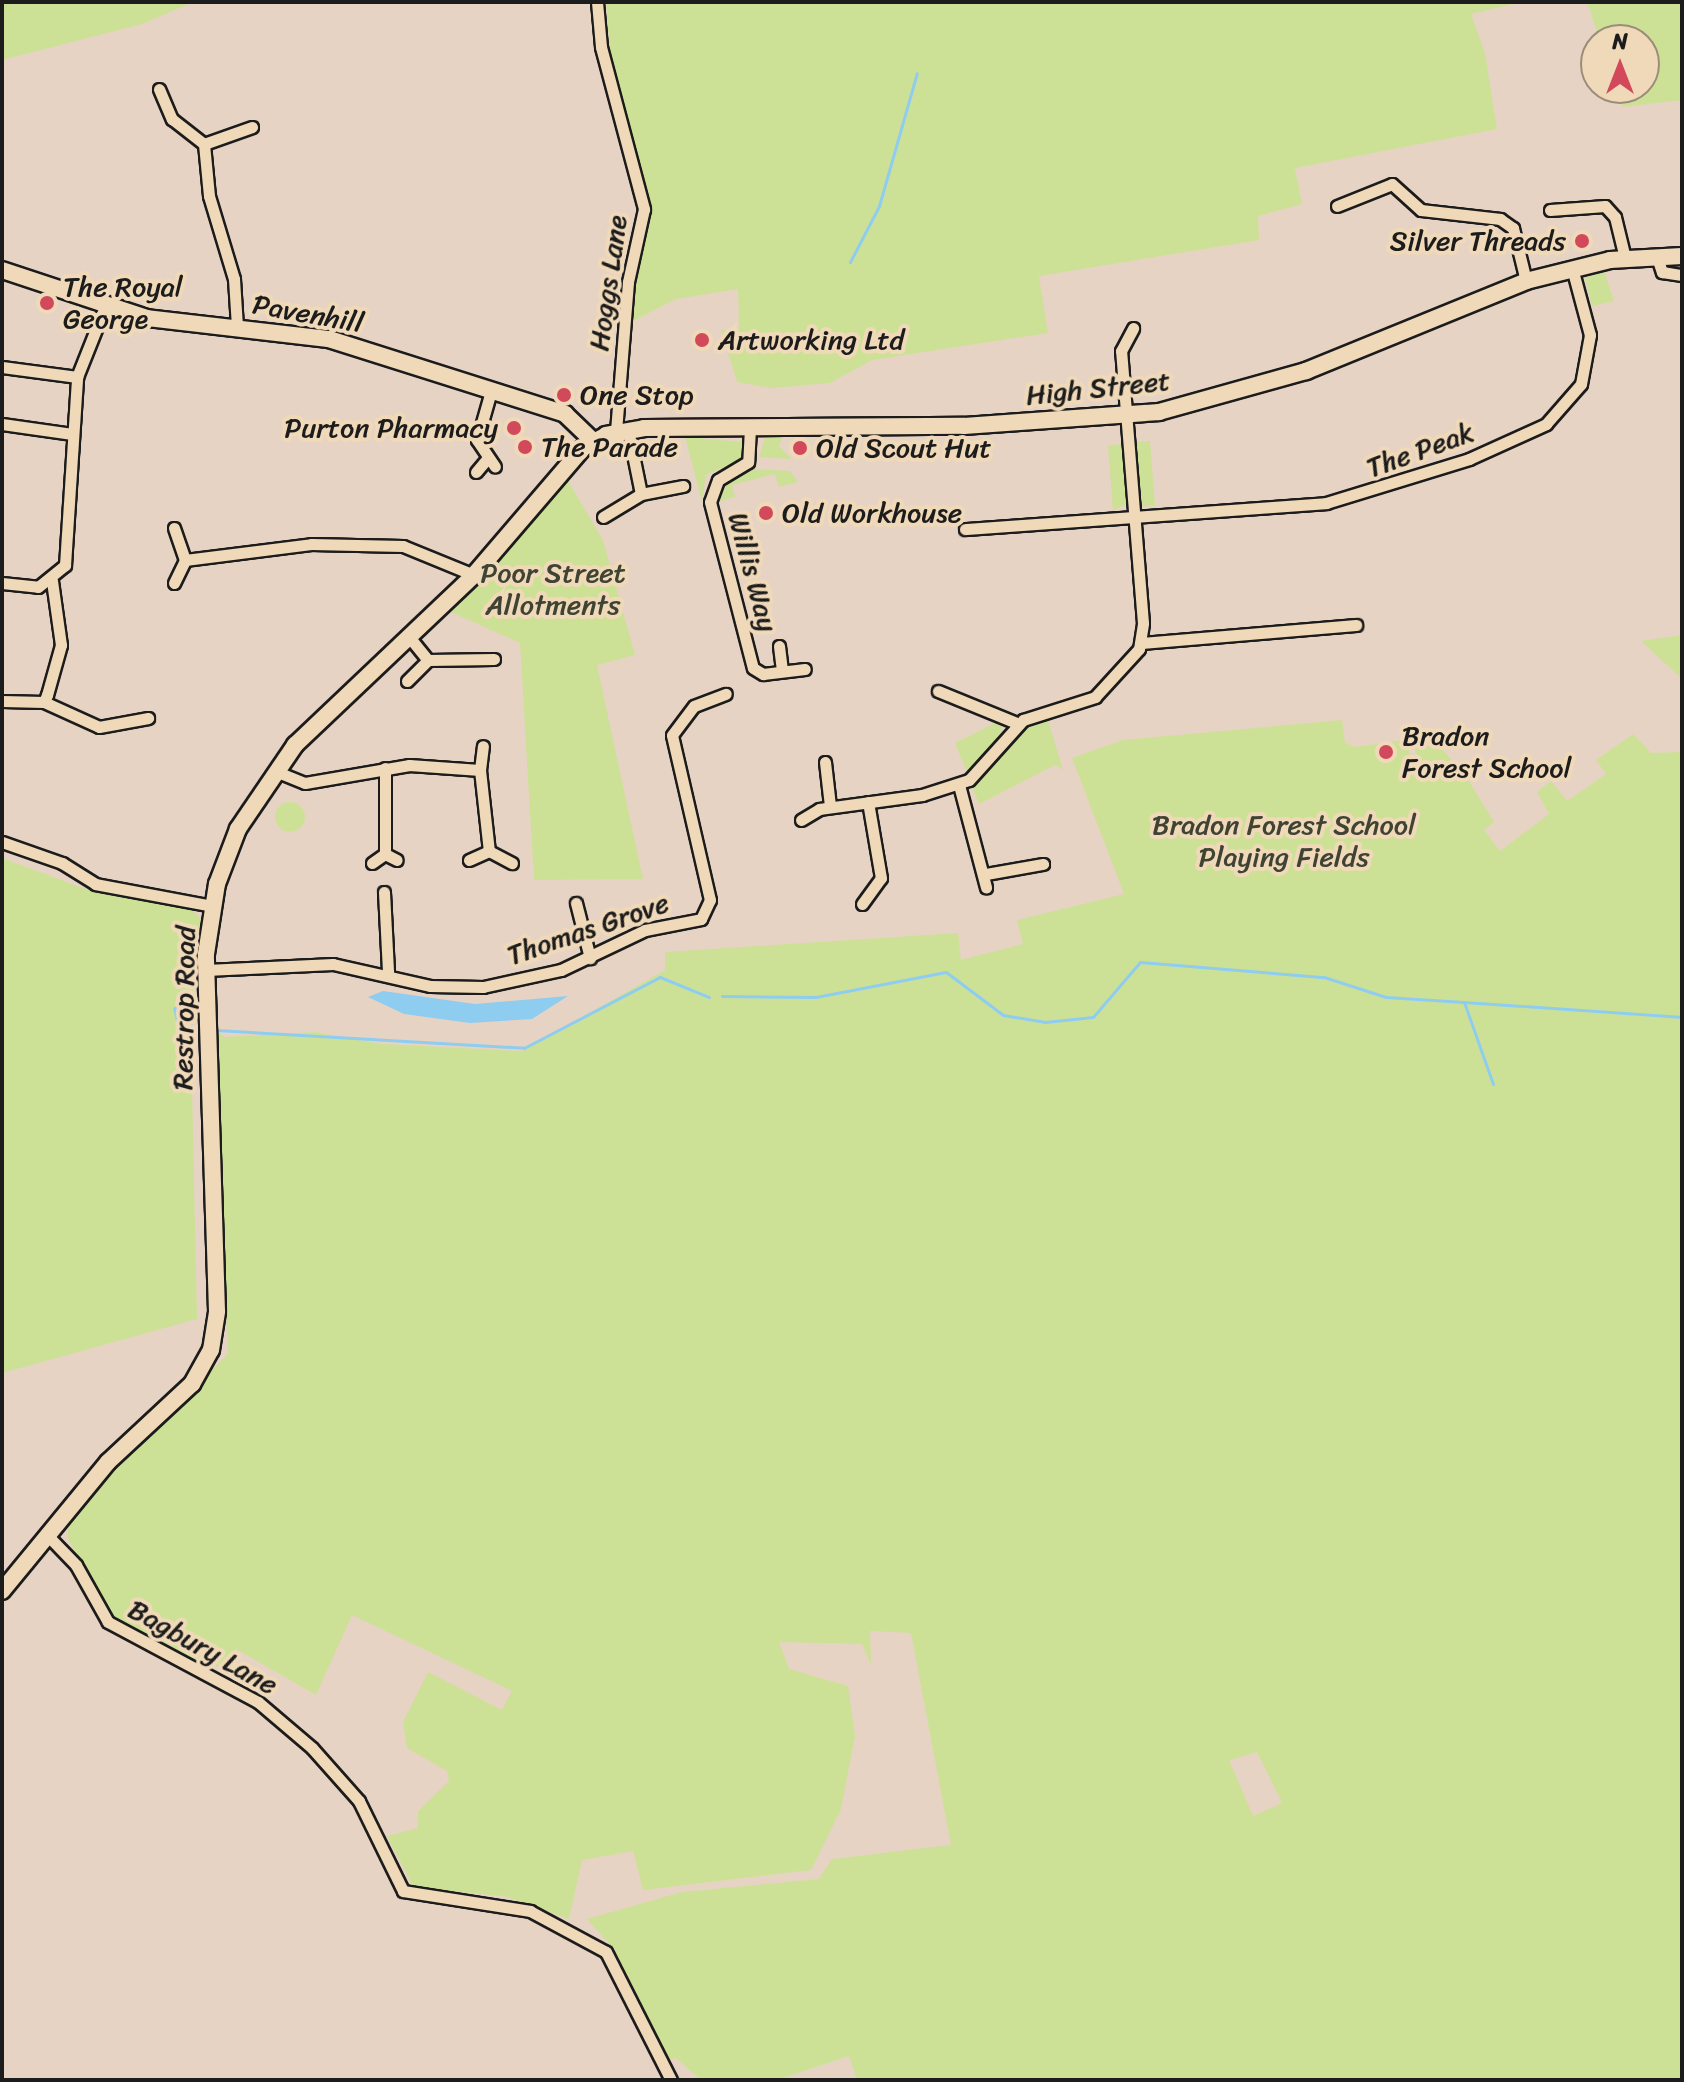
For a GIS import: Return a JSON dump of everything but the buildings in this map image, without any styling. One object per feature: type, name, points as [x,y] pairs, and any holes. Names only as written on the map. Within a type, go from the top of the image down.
[{"type":"street","name":"Hoggs Lane","points":[[597,2],[601,47],[644,209],[626,299],[622,430],[641,494]]},
{"type":"street","points":[[159,89],[172,119],[204,144],[209,196],[236,289],[237,327]]},
{"type":"street","points":[[204,144],[252,127]]},
{"type":"street","points":[[1337,206],[1392,184],[1421,210],[1500,219],[1513,228],[1526,281]]},
{"type":"street","points":[[1550,210],[1605,206],[1615,217],[1625,258]]},
{"type":"street","name":"High Street","points":[[593,441],[622,430],[1126,416],[1306,371],[1526,281],[1625,258],[1682,256]]},
{"type":"street","points":[[1657,257],[1662,272],[1682,275]]},
{"type":"street","name":"The Peak","points":[[965,529],[1350,500],[1546,424],[1567,405],[1587,369],[1588,326],[1572,268]]},
{"type":"street","name":"Pavenhill","points":[[2,270],[169,322],[329,339],[573,418],[593,441]]},
{"type":"street","points":[[44,702],[61,645],[52,581],[68,554],[77,377],[106,304]]},
{"type":"street","points":[[801,820],[830,806],[959,785],[1019,724],[1095,697],[1141,643],[1118,334],[1133,328]]},
{"type":"street","points":[[2,367],[77,377]]},
{"type":"street","points":[[476,472],[491,463],[477,440],[491,391]]},
{"type":"street","points":[[2,424],[72,434]]},
{"type":"street","name":"Willis Way","points":[[750,428],[748,462],[718,480],[710,502],[753,668],[782,671],[805,669]]},
{"type":"street","name":"Restrop Road","points":[[2,1591],[51,1539],[108,1462],[192,1384],[211,1350],[216,1279],[206,970],[212,906],[229,847],[275,771],[474,575],[593,441]]},
{"type":"street","points":[[603,517],[641,494],[683,486]]},
{"type":"street","points":[[174,528],[185,560],[174,583]]},
{"type":"street","points":[[185,560],[311,544],[403,546],[474,575]]},
{"type":"street","points":[[2,583],[52,581]]},
{"type":"street","points":[[1141,643],[1356,625]]},
{"type":"street","points":[[410,638],[428,660]]},
{"type":"street","name":"Willis Way","points":[[779,646],[782,671]]},
{"type":"street","points":[[407,681],[428,660],[494,659]]},
{"type":"street","points":[[938,691],[1019,724]]},
{"type":"street","name":"Thomas Grove","points":[[206,970],[333,964],[388,972],[430,986],[483,987],[590,958],[645,930],[701,919],[709,909],[672,735],[694,706],[726,694]]},
{"type":"street","points":[[2,701],[44,702],[99,727],[148,718]]},
{"type":"street","points":[[132,721],[137,735]]},
{"type":"street","points":[[483,746],[480,770],[489,851]]},
{"type":"street","points":[[824,762],[830,806]]},
{"type":"street","points":[[275,771],[305,783],[385,768],[480,770]]},
{"type":"street","points":[[385,768],[385,854]]},
{"type":"street","points":[[959,785],[986,874],[986,887]]},
{"type":"street","points":[[862,904],[881,878],[868,802]]},
{"type":"street","points":[[2,842],[62,863],[95,884],[212,906]]},
{"type":"street","points":[[469,860],[489,851]]},
{"type":"street","points":[[489,851],[512,863]]},
{"type":"street","points":[[385,854],[397,860]]},
{"type":"street","points":[[372,863],[385,854]]},
{"type":"street","points":[[986,874],[1043,864]]},
{"type":"street","points":[[384,892],[388,972]]},
{"type":"street","points":[[576,903],[590,958]]},
{"type":"street","name":"Bagbury Lane","points":[[51,1539],[76,1565],[108,1622],[258,1702],[312,1748],[359,1801],[403,1891],[530,1911],[606,1952],[671,2080]]},
{"type":"green space","points":[[2,2],[193,2],[142,24],[2,60]]},
{"type":"green space","points":[[606,2],[1521,2],[1471,14],[1485,53],[1497,129],[1295,168],[1302,204],[1258,216],[1259,240],[1039,276],[1048,333],[872,360],[830,383],[772,388],[737,382],[721,330],[739,330],[738,289],[676,299],[629,323],[650,204],[610,50]]},
{"type":"green space","points":[[1587,2],[1682,2],[1682,100],[1660,103],[1660,24],[1595,24]]},
{"type":"green space","points":[[1604,271],[1614,301],[1592,306],[1585,278]]},
{"type":"green space","points":[[685,437],[744,442],[742,459],[706,475],[702,501]]},
{"type":"green space","points":[[765,438],[782,438],[779,446],[791,459],[759,457]]},
{"type":"green space","points":[[1150,441],[1155,505],[1143,507],[1134,442]]},
{"type":"green space","points":[[1125,444],[1128,503],[1113,511],[1108,445]]},
{"type":"green space","points":[[751,469],[790,471],[798,482],[779,487],[775,474],[732,485],[735,497],[716,502],[719,489]]},
{"type":"green space","name":"Poor Street Allotments","points":[[568,481],[603,540],[635,655],[597,665],[643,879],[534,880],[520,643],[449,611]]},
{"type":"green space","points":[[1682,635],[1682,679],[1641,641]]},
{"type":"green space","points":[[1047,717],[1063,770],[1055,765],[979,804],[971,785],[1023,729]]},
{"type":"green space","name":"Bradon Forest School Playing Fields","points":[[1342,720],[1345,743],[1356,747],[1409,739],[1409,764],[1419,762],[1411,738],[1424,730],[1464,773],[1494,822],[1484,830],[1500,851],[1549,814],[1537,792],[1551,781],[1567,801],[1606,774],[1596,760],[1633,734],[1651,753],[1682,752],[1682,2080],[857,2080],[849,2056],[777,2080],[701,2080],[676,2058],[667,2061],[614,1949],[587,1919],[682,1892],[819,1879],[832,1859],[951,1845],[911,1633],[870,1631],[871,1665],[862,1644],[779,1642],[789,1669],[848,1686],[855,1736],[841,1809],[811,1870],[643,1890],[633,1851],[582,1860],[569,1919],[504,1896],[414,1888],[387,1836],[418,1828],[418,1811],[449,1781],[447,1771],[407,1748],[403,1722],[428,1672],[502,1710],[512,1691],[352,1615],[316,1695],[236,1649],[222,1668],[162,1650],[111,1617],[68,1539],[68,1525],[101,1477],[228,1354],[213,1027],[224,1037],[315,1032],[381,1044],[522,1051],[665,970],[665,952],[958,933],[961,960],[1023,944],[1017,920],[1124,894],[1072,758],[1123,740]],"holes":[[[1257,1752],[1282,1803],[1253,1816],[1229,1760]]]},
{"type":"green space","points":[[995,723],[1002,727],[998,739],[967,772],[955,743]]},
{"type":"green space","points":[[290,802],[301,806],[305,817],[301,828],[290,832],[279,828],[275,817],[279,806]]},
{"type":"green space","points":[[2,858],[80,887],[190,908],[201,919],[192,1008],[173,1008],[180,1038],[191,1042],[197,1319],[2,1373]]},
{"type":"water","points":[[383,991],[475,1004],[568,996],[532,1019],[470,1023],[404,1014],[368,997]]},
{"type":"water","points":[[181,1004],[192,1008],[193,1039],[180,1038],[173,1008]]},
{"type":"waterway","points":[[850,262],[879,206],[917,73]]},
{"type":"waterway","points":[[722,996],[816,997],[946,972],[1003,1015],[1045,1022],[1093,1017],[1140,962],[1324,977],[1386,997],[1464,1002]]},
{"type":"waterway","points":[[216,1030],[524,1048],[660,977],[709,997]]},
{"type":"waterway","points":[[1493,1084],[1464,1002],[1682,1017]]},
{"type":"place","name":"Silver Threads","points":[[1582,241]]},
{"type":"place","name":"The Royal George","points":[[47,303]]},
{"type":"place","name":"Artworking Ltd","points":[[702,340]]},
{"type":"place","name":"One Stop","points":[[564,395]]},
{"type":"place","name":"Purton Pharmacy","points":[[514,428]]},
{"type":"place","name":"The Parade","points":[[525,447]]},
{"type":"place","name":"Old Scout Hut","points":[[800,448]]},
{"type":"place","name":"Old Workhouse","points":[[766,513]]},
{"type":"place","name":"Bradon Forest School","points":[[1386,752]]}]
